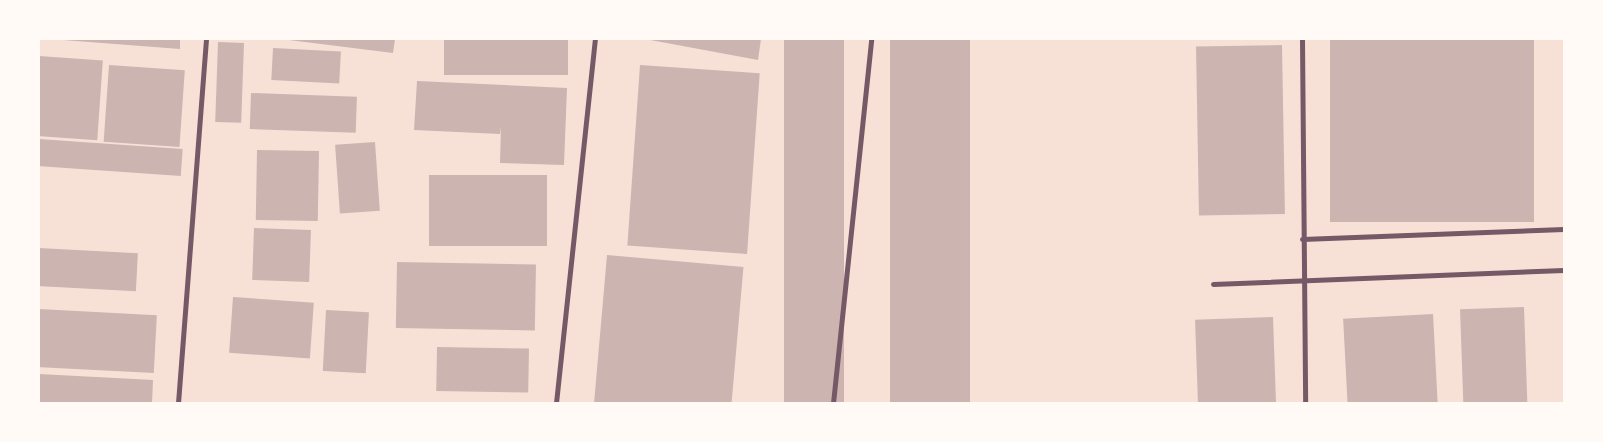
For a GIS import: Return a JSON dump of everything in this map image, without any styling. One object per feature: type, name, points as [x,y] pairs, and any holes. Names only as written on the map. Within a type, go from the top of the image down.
[{"type":"street","points":[[178,403],[206,39]]},
{"type":"street","points":[[556,403],[595,39]]},
{"type":"street","points":[[833,403],[871,39]]},
{"type":"street","points":[[1302,39],[1302,280],[1305,403]]},
{"type":"street","points":[[1302,240],[1564,229]]},
{"type":"street","points":[[1213,284],[1564,270]]},
{"type":"building","points":[[50,39],[180,39],[180,49]]},
{"type":"building","points":[[281,39],[395,39],[393,53]]},
{"type":"building","points":[[444,39],[568,39],[568,75],[444,75]]},
{"type":"building","points":[[645,39],[761,39],[758,60]]},
{"type":"building","points":[[784,39],[844,39],[844,403],[784,403]]},
{"type":"building","points":[[890,39],[970,39],[970,403],[890,403]]},
{"type":"building","points":[[1330,39],[1534,39],[1534,222],[1330,222]]},
{"type":"building","points":[[218,42],[244,43],[241,123],[215,122]]},
{"type":"building","points":[[1282,45],[1285,214],[1199,215],[1196,47]]},
{"type":"building","points":[[273,48],[341,52],[339,84],[271,80]]},
{"type":"building","points":[[39,56],[103,60],[97,140],[39,136]]},
{"type":"building","points":[[109,65],[185,70],[179,147],[104,142]]},
{"type":"building","points":[[640,65],[760,73],[747,254],[627,246]]},
{"type":"building","points":[[417,81],[567,88],[564,165],[500,163],[501,126],[500,134],[414,130]]},
{"type":"building","points":[[251,93],[357,97],[356,133],[250,129]]},
{"type":"building","points":[[39,139],[183,149],[181,176],[39,166]]},
{"type":"building","points":[[375,142],[380,211],[340,214],[335,145]]},
{"type":"building","points":[[257,150],[319,151],[318,221],[256,220]]},
{"type":"building","points":[[429,175],[547,175],[547,246],[429,246]]},
{"type":"building","points":[[254,228],[311,230],[309,282],[252,280]]},
{"type":"building","points":[[39,248],[138,253],[136,291],[39,286]]},
{"type":"building","points":[[607,255],[743,267],[732,403],[594,403]]},
{"type":"building","points":[[397,262],[536,264],[535,330],[396,328]]},
{"type":"building","points":[[233,297],[314,303],[310,359],[229,353]]},
{"type":"building","points":[[1524,307],[1527,403],[1463,403],[1460,309]]},
{"type":"building","points":[[39,309],[157,315],[154,373],[39,367]]},
{"type":"building","points":[[326,310],[369,312],[366,373],[323,371]]},
{"type":"building","points":[[1433,314],[1438,403],[1348,403],[1343,319]]},
{"type":"building","points":[[1273,317],[1276,403],[1198,403],[1195,320]]},
{"type":"building","points":[[437,347],[529,349],[528,393],[436,391]]},
{"type":"building","points":[[39,374],[153,380],[152,403],[39,403]]}]
